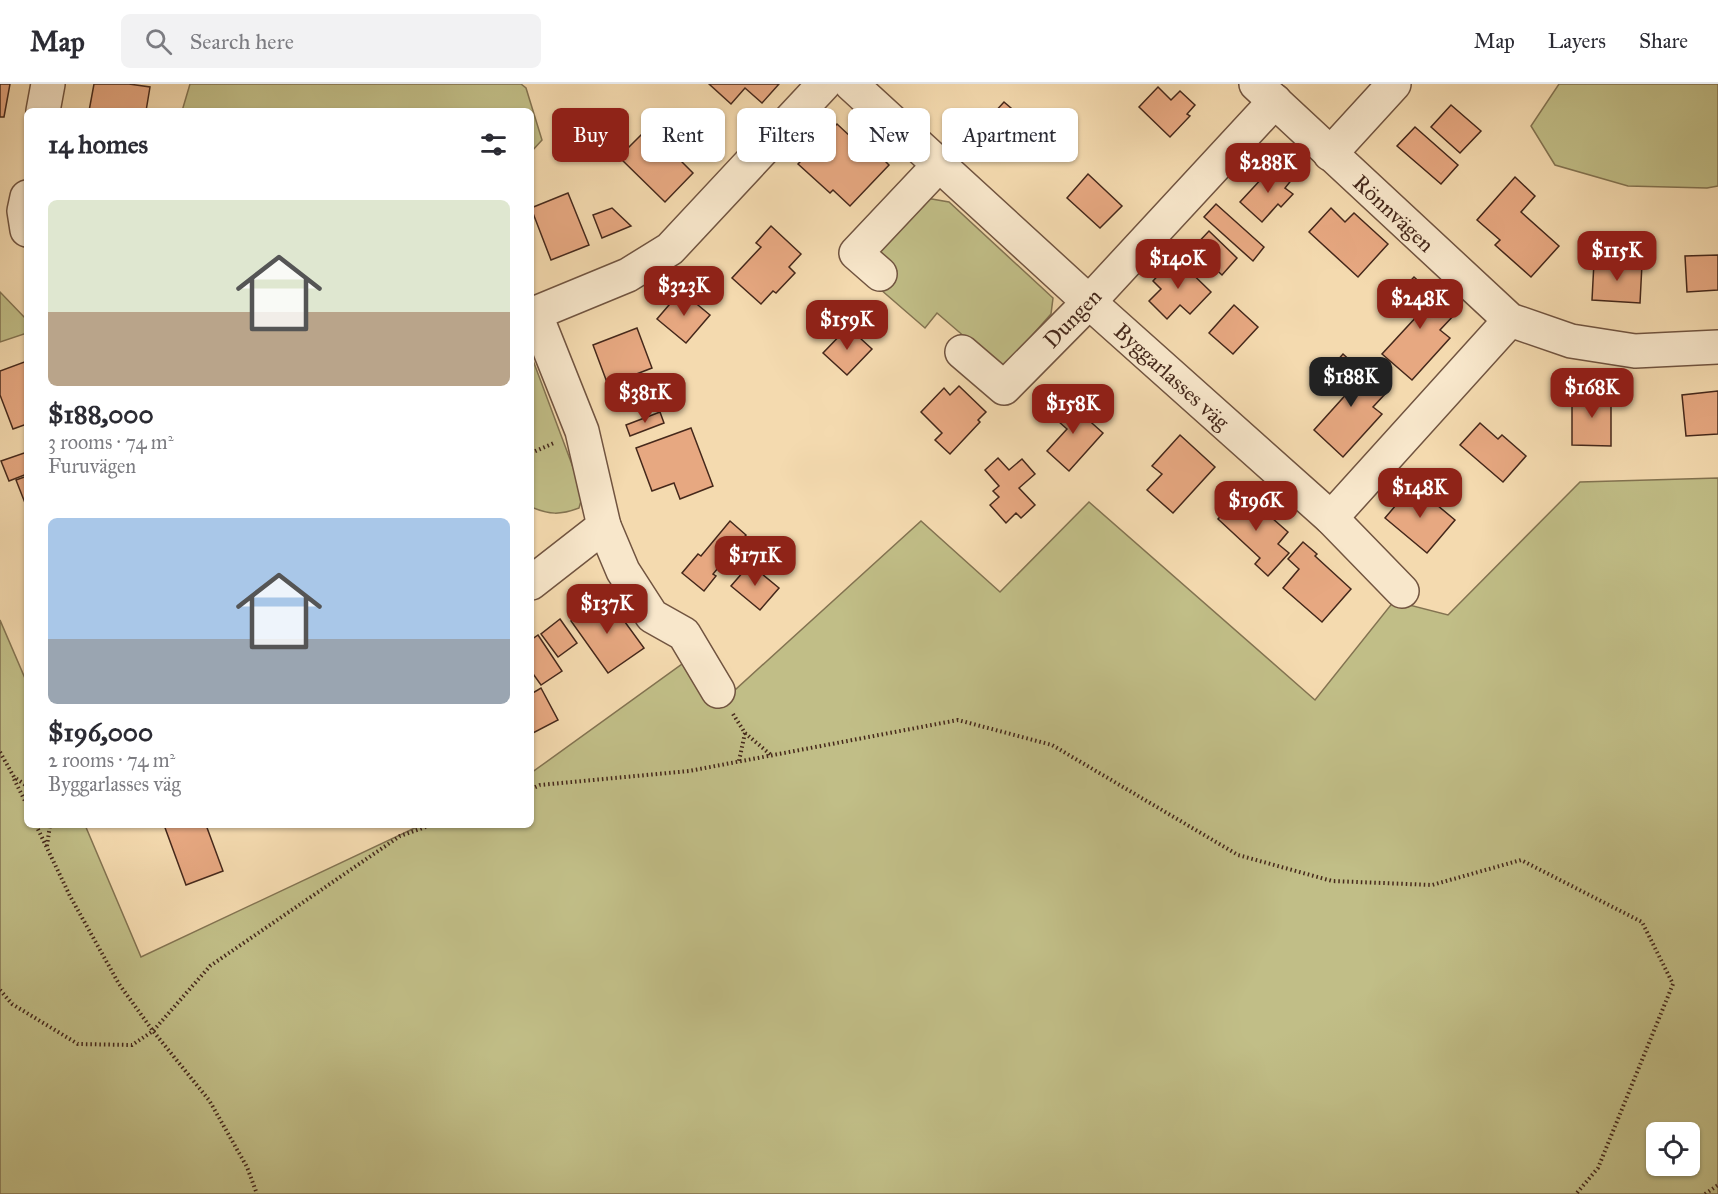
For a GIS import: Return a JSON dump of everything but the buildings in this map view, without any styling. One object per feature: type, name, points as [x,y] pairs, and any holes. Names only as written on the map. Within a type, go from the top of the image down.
[{"type":"street","points":[[44,108],[48,84]]},
{"type":"street","points":[[534,314],[628,275],[670,249],[824,84]]},
{"type":"street","name":"Byggarlasses väg","points":[[850,84],[1331,518],[1402,591]]},
{"type":"street","points":[[1330,154],[1394,84]]},
{"type":"street","name":"Rönnvägen","points":[[1265,92],[1510,320],[1570,341],[1635,351],[1718,347]]},
{"type":"street","name":"Dungen","points":[[962,352],[1004,388],[1089,302],[1265,92]]},
{"type":"street","points":[[880,274],[856,253],[939,165]]},
{"type":"street","points":[[534,316],[582,431],[604,526],[623,571],[652,616],[684,634],[718,691]]},
{"type":"street","points":[[1331,518],[1510,320]]},
{"type":"street","points":[[534,581],[604,526]]},
{"type":"path","points":[[718,691],[745,733],[771,755]]},
{"type":"path","points":[[534,788],[540,785],[689,771],[958,720],[1052,745],[1238,855],[1332,880],[1432,885],[1521,860],[1642,922],[1673,984],[1598,1168],[1576,1194]]},
{"type":"path","points":[[739,761],[745,733]]},
{"type":"path","points":[[0,752],[24,799]]},
{"type":"path","points":[[14,777],[24,784]]},
{"type":"path","points":[[38,828],[70,896],[119,984],[153,1031],[209,1100],[247,1167],[257,1194]]},
{"type":"path","points":[[47,847],[50,828]]},
{"type":"path","points":[[0,990],[12,1004],[78,1044],[132,1045],[153,1031],[210,966],[400,836],[423,828]]},
{"type":"path","points":[[1705,1194],[1718,1185]]},
{"type":"shaded area","points":[[190,84],[521,84],[526,88],[532,108],[183,108]]},
{"type":"shaded area","points":[[1559,84],[1718,84],[1718,186],[1707,188],[1628,186],[1555,165],[1531,126]]},
{"type":"shaded area","points":[[534,114],[542,140],[534,149]]},
{"type":"shaded area","points":[[926,198],[949,202],[1053,298],[1051,314],[1002,369],[937,313],[925,328],[880,289],[897,271],[878,252]]},
{"type":"shaded area","points":[[0,292],[24,317],[24,334],[0,342]]},
{"type":"shaded area","points":[[534,363],[583,494],[579,508],[566,512],[544,512],[534,508]]},
{"type":"shaded area","points":[[1718,478],[1718,1194],[0,1194],[0,620],[24,676],[24,828],[86,828],[141,957],[415,828],[534,828],[534,771],[685,662],[736,689],[921,521],[1000,592],[1089,502],[1315,700],[1394,601],[1448,615],[1580,482]]}]
